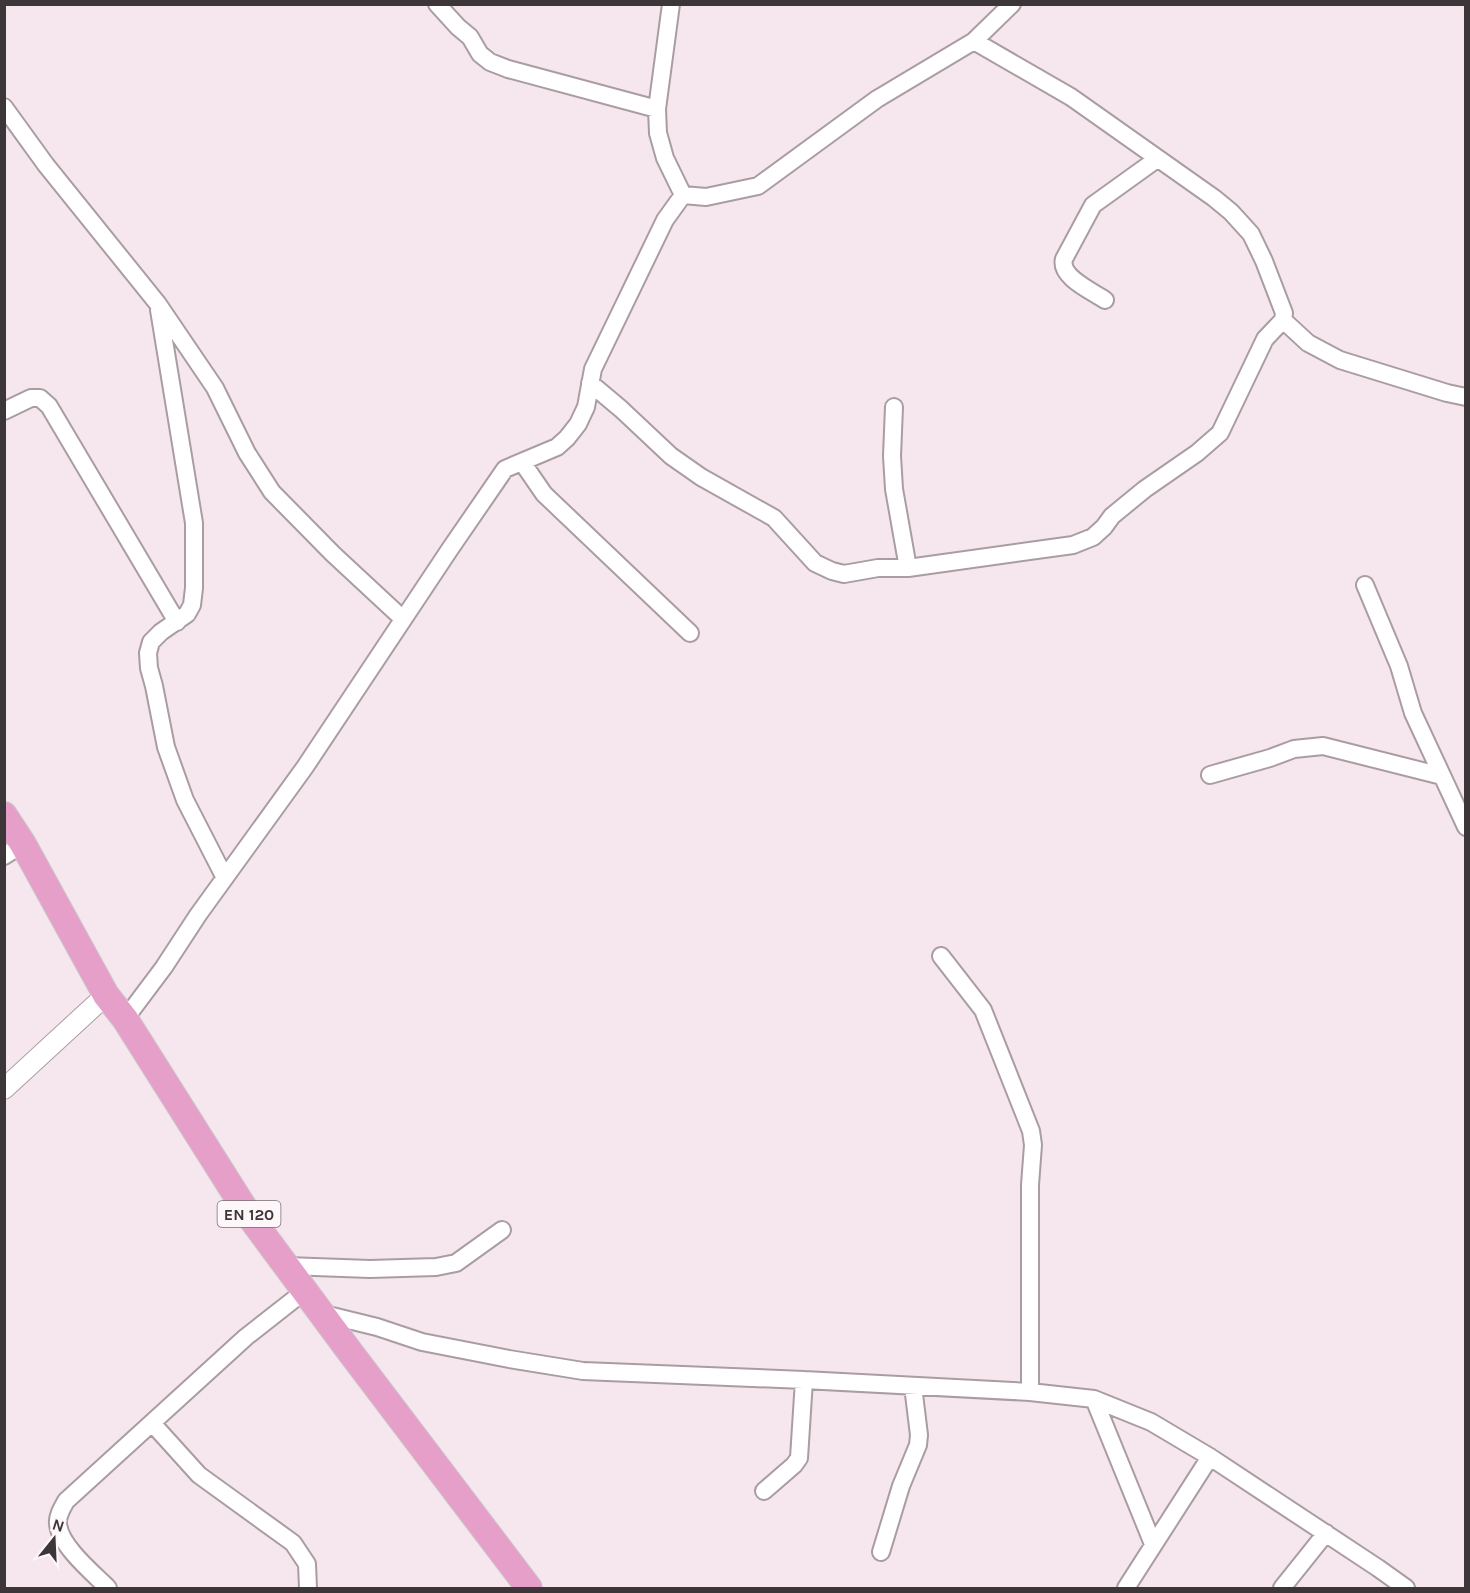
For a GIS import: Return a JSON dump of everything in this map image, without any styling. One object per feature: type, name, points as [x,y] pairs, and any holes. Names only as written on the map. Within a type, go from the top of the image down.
[{"type":"main road","name":"EN 120","points":[[4,815],[14,850],[250,1217],[529,1588]]},
{"type":"street","points":[[437,4],[470,37],[480,54],[490,62],[508,69],[657,109]]},
{"type":"street","points":[[671,4],[657,109],[658,133],[665,158],[683,195]]},
{"type":"street","points":[[683,195],[706,197],[758,186],[878,99],[974,41],[1012,4]]},
{"type":"street","points":[[590,383],[671,456],[701,477],[774,518],[815,562],[832,571],[844,574],[878,568],[908,568],[1073,545],[1094,537],[1112,516],[1145,489],[1197,453],[1220,433],[1264,339],[1283,320],[1283,307],[1251,234],[1231,212],[1214,198],[1071,97],[974,41]]},
{"type":"street","points":[[4,107],[67,192],[158,304],[215,388],[247,453],[272,492],[333,554],[403,619]]},
{"type":"street","points":[[1105,300],[1067,274],[1063,264],[1064,259],[1093,205],[1157,159]]},
{"type":"street","points":[[124,1018],[164,967],[305,767],[505,470],[557,447],[578,424],[586,407],[593,369],[660,231],[683,195]]},
{"type":"street","points":[[158,304],[194,523],[194,588],[192,605],[186,614],[151,642],[148,668],[154,686],[165,747],[185,800],[225,878]]},
{"type":"street","points":[[1283,320],[1308,343],[1340,360],[1466,397]]},
{"type":"street","points":[[5,409],[31,398],[40,398],[49,406],[177,622]]},
{"type":"street","points":[[894,407],[892,456],[894,489],[908,568]]},
{"type":"street","points":[[522,462],[544,494],[690,633]]},
{"type":"street","points":[[1365,585],[1399,666],[1413,712],[1466,827]]},
{"type":"street","points":[[1210,775],[1294,749],[1323,746],[1442,776]]},
{"type":"street","points":[[941,956],[983,1010],[1031,1131],[1030,1392]]},
{"type":"street","points":[[4,1089],[106,994]]},
{"type":"street","points":[[287,1266],[370,1269],[436,1267],[456,1263],[502,1230]]},
{"type":"street","points":[[108,1588],[64,1541],[58,1524],[61,1510],[66,1502],[246,1337],[306,1290]]},
{"type":"street","points":[[321,1313],[377,1327],[422,1342],[584,1371],[1030,1392],[1094,1399],[1150,1422],[1210,1457],[1406,1588]]},
{"type":"street","points":[[764,1491],[799,1458],[804,1380]]},
{"type":"street","points":[[880,1552],[920,1435],[913,1386]]},
{"type":"street","points":[[1094,1399],[1153,1544]]},
{"type":"street","points":[[152,1423],[199,1475],[293,1543],[307,1564],[309,1588]]},
{"type":"street","points":[[1130,1587],[1153,1544],[1210,1457]]},
{"type":"street","points":[[1282,1588],[1326,1533]]}]
